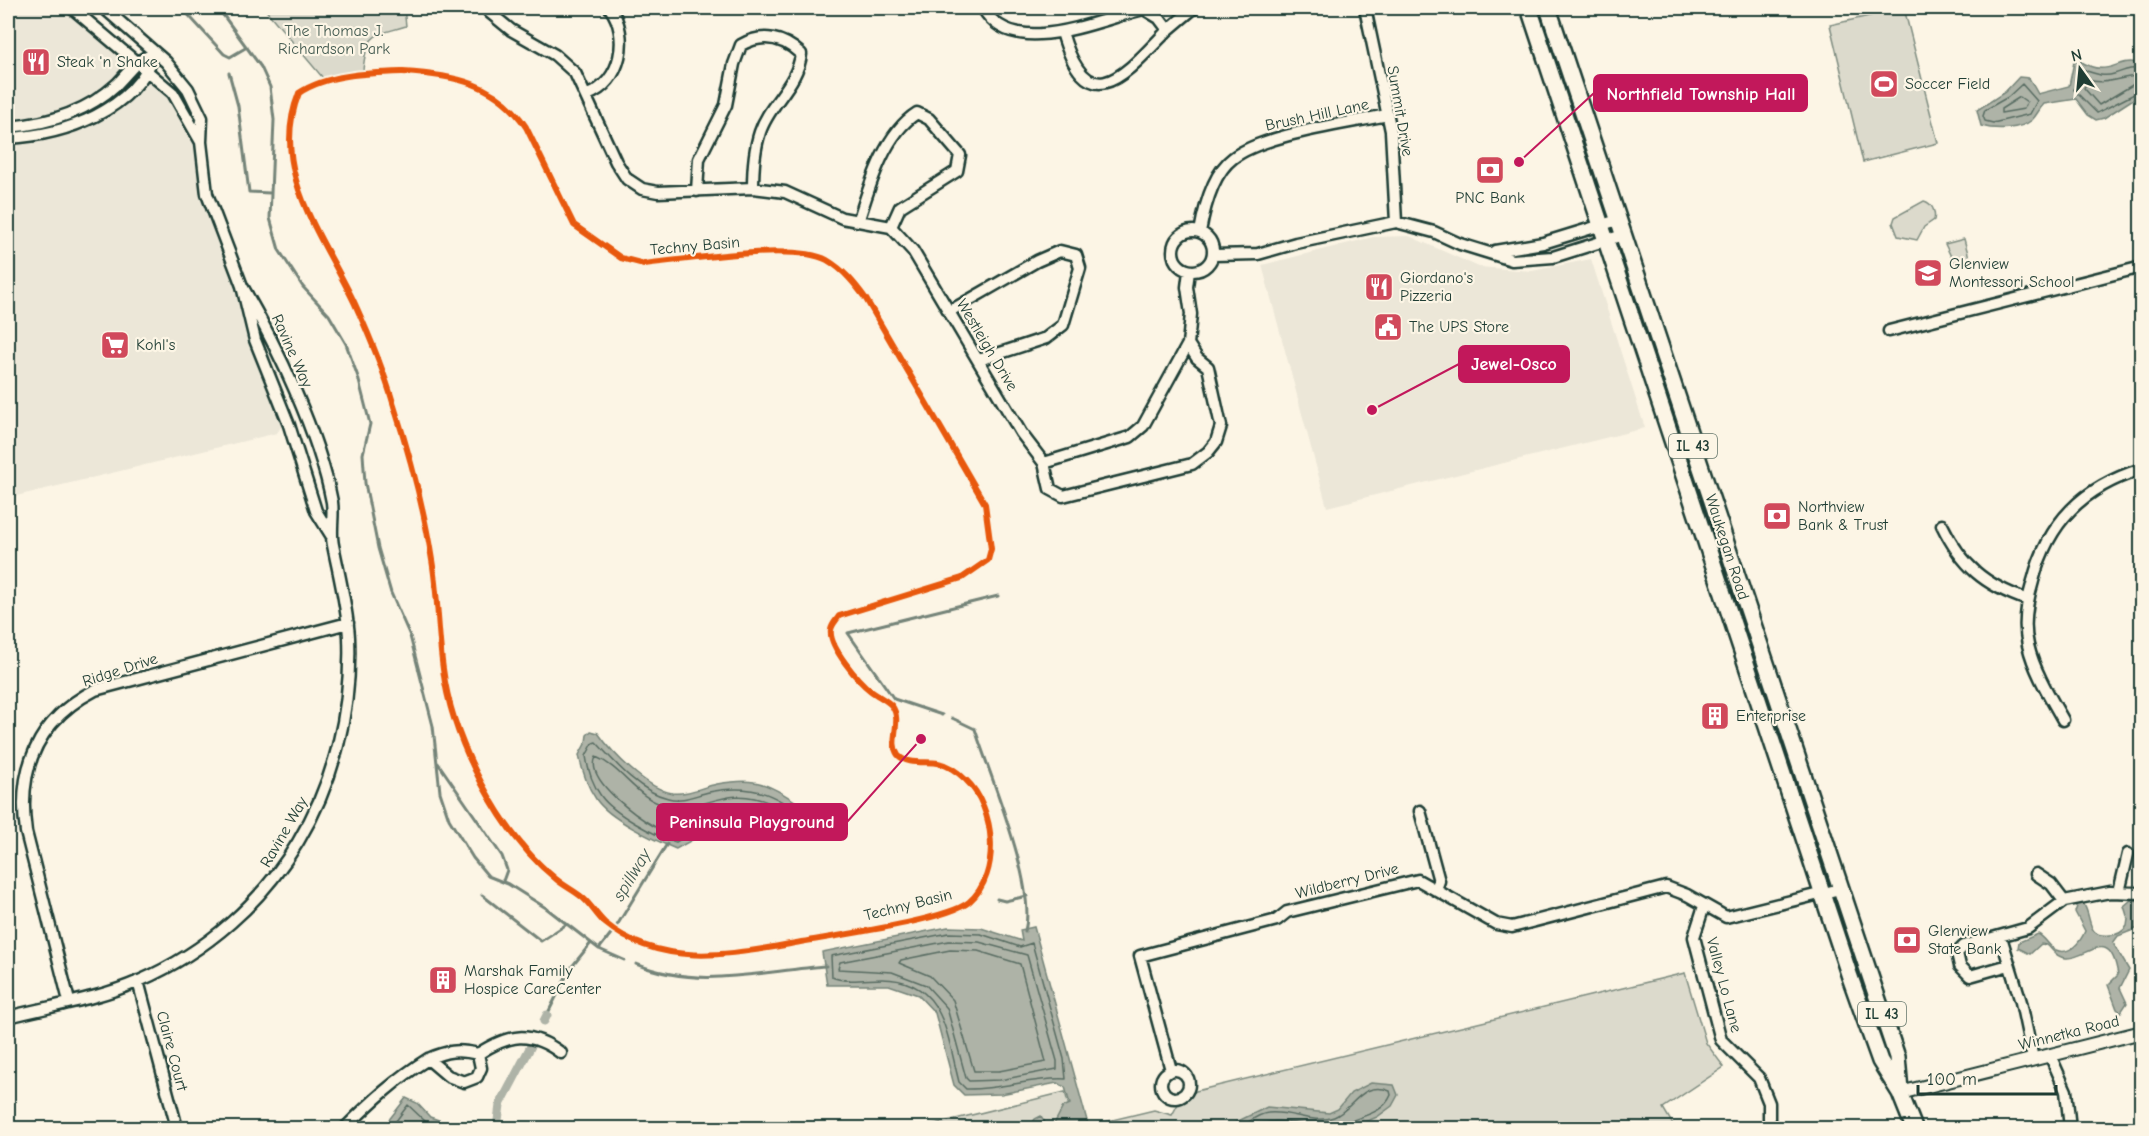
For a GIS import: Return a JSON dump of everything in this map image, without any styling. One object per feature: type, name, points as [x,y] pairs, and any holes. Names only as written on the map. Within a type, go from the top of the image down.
[{"type":"main road","name":"Waukegan Road","points":[[1529,8],[1822,894],[1880,1061],[1900,1093],[1914,1128]]},
{"type":"main road","name":"Waukegan Road","points":[[1548,8],[1897,1057],[1900,1093]]},
{"type":"main road","points":[[1673,441],[1689,435]]},
{"type":"street","name":"Ravine Way","points":[[72,8],[173,93],[201,142]]},
{"type":"street","name":"Ravine Way","points":[[104,8],[155,53],[188,89],[202,118],[201,142],[207,194],[242,286],[255,340],[289,425],[316,511],[331,536]]},
{"type":"street","points":[[489,8],[489,12],[511,30],[568,64],[587,95],[616,162],[627,179],[642,189],[658,192],[753,188],[785,192],[842,218],[859,219],[891,227],[900,207],[957,171],[960,155],[929,119],[917,113],[903,122],[879,164],[859,219]]},
{"type":"street","points":[[587,95],[599,91],[606,82],[613,72],[623,47],[618,19],[610,8]]},
{"type":"street","points":[[983,8],[999,25],[1015,34],[1062,32],[1144,9],[1159,18],[1168,30]]},
{"type":"street","points":[[1062,32],[1070,62],[1085,79],[1098,83],[1113,82],[1194,8]]},
{"type":"street","name":"Summit Drive","points":[[1365,8],[1394,159],[1396,222]]},
{"type":"street","points":[[697,191],[699,159],[726,105],[737,54],[741,45],[754,37],[777,39],[801,54],[799,67],[760,131],[754,161],[753,188]]},
{"type":"street","points":[[8,127],[62,118],[92,103],[117,84],[136,61],[155,53]]},
{"type":"street","points":[[8,138],[66,130],[108,110],[148,72],[155,53]]},
{"type":"street","name":"Brush Hill Lane","points":[[1200,232],[1216,181],[1231,159],[1256,143],[1387,116]]},
{"type":"street","points":[[1213,255],[1258,254],[1296,243],[1396,222],[1434,231],[1460,244],[1512,260],[1531,260],[1553,257],[1604,233],[1618,220]]},
{"type":"street","name":"Westleigh Drive","points":[[891,227],[913,251],[1021,433],[1044,463],[1050,489],[1063,496],[1191,464],[1205,456],[1216,442],[1221,426],[1208,367],[1197,358],[1188,344]]},
{"type":"street","points":[[1190,231],[1200,232],[1212,244],[1213,255],[1204,268],[1189,271],[1176,262],[1173,248],[1181,235],[1190,231]]},
{"type":"street","points":[[1489,252],[1604,233],[1623,235]]},
{"type":"street","points":[[950,311],[1037,261],[1060,251],[1076,255],[1080,268],[1063,325],[1047,338],[979,360]]},
{"type":"street","points":[[1889,332],[2142,267]]},
{"type":"street","points":[[1044,463],[1130,437],[1143,426],[1188,344],[1191,314],[1187,286],[1189,271]]},
{"type":"street","name":"Ravine Way","points":[[8,1017],[138,981],[177,961],[254,902],[287,861],[327,785],[344,730],[348,690],[348,623],[331,536],[332,505],[320,456],[268,330],[242,286]]},
{"type":"street","points":[[2063,720],[2045,688],[2028,645],[2028,600],[2039,555],[2062,517],[2100,485],[2142,468]]},
{"type":"street","points":[[1942,525],[1951,542],[1974,572],[2001,591],[2028,600]]},
{"type":"street","name":"Ridge Drive","points":[[69,1001],[26,832],[22,805],[24,777],[33,753],[49,727],[81,697],[102,688],[348,623]]},
{"type":"street","points":[[1420,811],[1439,881],[1436,889]]},
{"type":"street","points":[[2119,891],[2128,854]]},
{"type":"street","points":[[2036,874],[2051,884],[2064,901]]},
{"type":"street","name":"Wildberry Drive","points":[[1171,1070],[1140,956],[1277,920],[1287,912],[1412,880],[1424,881],[1496,924],[1512,927],[1666,887],[1687,895],[1726,917],[1738,916],[1840,889]]},
{"type":"street","points":[[2009,965],[1970,976],[1960,966],[1958,953],[1964,946],[2028,928],[2064,901],[2119,891],[2142,893]]},
{"type":"street","name":"Valley Lo Lane","points":[[1704,906],[1694,937],[1721,1040],[1759,1078],[1769,1103],[1769,1128]]},
{"type":"street","points":[[2001,937],[2021,1002],[2033,1059]]},
{"type":"street","name":"Claire Court","points":[[138,981],[177,1128]]},
{"type":"street","name":"Winnetka Road","points":[[1900,1093],[2142,1032]]},
{"type":"street","points":[[345,1128],[387,1088],[428,1059],[448,1051],[478,1054],[494,1043],[523,1036],[549,1044],[561,1053]]},
{"type":"street","points":[[428,1059],[448,1076],[464,1082],[477,1077],[481,1068],[478,1054]]},
{"type":"street","points":[[2050,1055],[2066,1091],[2070,1128]]},
{"type":"shaded area","points":[[8,8],[65,8],[169,97],[196,143],[239,287],[250,342],[283,424],[277,433],[8,498]]},
{"type":"shaded area","points":[[1409,236],[1479,267],[1532,271],[1591,259],[1645,428],[1327,507],[1262,265],[1373,237]]},
{"type":"green space","name":"The Thomas J. Richardson Park","points":[[264,8],[404,8],[406,26],[374,37],[367,48],[363,70],[323,78]]},
{"type":"green space","name":"Soccer Field","points":[[1904,8],[1938,143],[1863,162],[1830,25]]},
{"type":"green space","points":[[1924,201],[1933,208],[1934,220],[1924,227],[1917,240],[1898,236],[1893,223],[1895,217]]},
{"type":"green space","points":[[1964,239],[1970,261],[1955,265],[1945,244]]},
{"type":"green space","points":[[1685,973],[1706,1043],[1724,1067],[1663,1108],[1675,1128],[1079,1128],[1154,1110],[1172,1115],[1178,1104],[1196,1091]]},
{"type":"green space","points":[[1065,1092],[1075,1128],[919,1128]]},
{"type":"water","points":[[2080,61],[2099,68],[2126,62],[2141,64],[2141,94],[2104,118],[2096,120],[2088,115],[2076,99],[2044,104],[2032,120],[2021,126],[1993,128],[1981,126],[1977,110],[2005,92],[2019,77],[2029,78],[2038,94],[2069,86],[2074,62]]},
{"type":"water","points":[[591,731],[598,733],[612,751],[631,769],[662,790],[683,793],[711,785],[740,781],[763,784],[794,800],[813,815],[826,830],[821,836],[815,837],[773,823],[731,818],[676,849],[621,821],[602,807],[596,799],[585,778],[579,755]]},
{"type":"water","points":[[2131,900],[2141,901],[2141,927],[2118,936],[2113,943],[2129,970],[2120,988],[2127,1003],[2121,1012],[2117,1009],[2108,985],[2118,975],[2109,951],[2097,948],[2074,957],[2063,958],[2047,945],[2041,944],[2030,954],[2018,948],[2019,942],[2038,934],[2056,950],[2070,949],[2078,943],[2085,931],[2075,912],[2078,904],[2083,903],[2093,930],[2102,935],[2118,934],[2127,926],[2128,919],[2124,906]]},
{"type":"water","points":[[948,927],[981,928],[1022,941],[1020,930],[1034,927],[1089,1128],[1029,1128],[1035,1119],[1041,1116],[1047,1126],[1054,1124],[1063,1107],[1070,1104],[1065,1087],[1057,1083],[1001,1094],[964,1095],[954,1085],[935,1013],[918,995],[889,985],[827,985],[822,952]]},
{"type":"water","points":[[1371,1083],[1394,1085],[1398,1095],[1392,1106],[1377,1117],[1350,1128],[1224,1128],[1267,1107],[1329,1113],[1338,1109],[1351,1093]]},
{"type":"water","points":[[406,1098],[417,1103],[430,1117],[462,1128],[367,1128],[388,1121]]},
{"type":"waterway","points":[[182,8],[224,54],[230,57],[247,47]]},
{"type":"waterway","points":[[218,8],[261,67],[270,87],[274,120],[270,218],[279,250],[303,287],[329,315],[346,344],[358,377],[370,424],[363,454],[365,483],[378,548],[391,593],[410,636],[433,726],[440,792],[449,819],[473,858],[488,876],[508,884],[546,908],[599,949],[624,960]]},
{"type":"waterway","points":[[229,73],[238,106],[249,192],[270,193]]},
{"type":"waterway","points":[[942,715],[894,699],[848,633],[998,596]]},
{"type":"waterway","points":[[952,718],[975,729],[1001,802],[1024,887],[1027,911],[1025,931]]},
{"type":"waterway","points":[[438,763],[502,856],[507,870],[503,881]]},
{"type":"waterway","name":"spillway","points":[[616,927],[667,844]]},
{"type":"waterway","points":[[482,895],[541,941],[567,924]]},
{"type":"waterway","name":"spillway","points":[[997,899],[1005,901],[1027,896]]},
{"type":"waterway","points":[[599,949],[613,931]]},
{"type":"waterway","points":[[547,1015],[570,969],[591,943]]},
{"type":"waterway","points":[[636,964],[660,972],[707,977],[730,977],[826,966]]},
{"type":"waterway","points":[[544,1021],[547,1015]]},
{"type":"waterway","points":[[497,1128],[500,1105],[531,1046]]},
{"type":"cycle path","name":"Techny Basin","points":[[403,72],[456,79],[472,84],[501,100],[526,127],[574,225],[621,258],[644,264],[766,252],[812,255],[827,260],[839,268],[866,299],[985,504],[991,549],[988,560],[962,578],[839,616],[833,624],[831,637],[839,654],[859,680],[892,706],[896,718],[894,744],[898,755],[906,760],[946,766],[963,777],[976,792],[988,823],[991,841],[990,858],[987,875],[980,890],[969,902],[956,909],[912,922],[767,948],[719,954],[671,952],[648,947],[626,937],[605,923],[583,898],[559,882],[535,860],[498,812],[468,755],[448,697],[429,541],[406,444],[376,354],[355,304],[315,229],[304,203],[295,176],[290,149],[291,121],[299,93],[335,78],[403,72]]},
{"type":"place","name":"Steak 'n Shake","points":[[36,62]]},
{"type":"place","name":"Soccer Field","points":[[1884,84]]},
{"type":"place","name":"Northfield Township Hall","points":[[1519,162]]},
{"type":"place","name":"PNC Bank","points":[[1490,170]]},
{"type":"place","name":"Glenview Montessori School","points":[[1928,273]]},
{"type":"place","name":"Giordano's Pizzeria","points":[[1379,287]]},
{"type":"place","name":"The UPS Store","points":[[1388,327]]},
{"type":"place","name":"Kohl's","points":[[115,345]]},
{"type":"place","name":"Jewel-Osco","points":[[1372,410]]},
{"type":"place","name":"Northview Bank & Trust","points":[[1777,516]]},
{"type":"place","name":"Enterprise","points":[[1715,716]]},
{"type":"place","name":"Peninsula Playground","points":[[921,739]]},
{"type":"place","name":"Glenview State Bank","points":[[1907,940]]},
{"type":"place","name":"Marshak Family Hospice CareCenter","points":[[443,980]]}]
